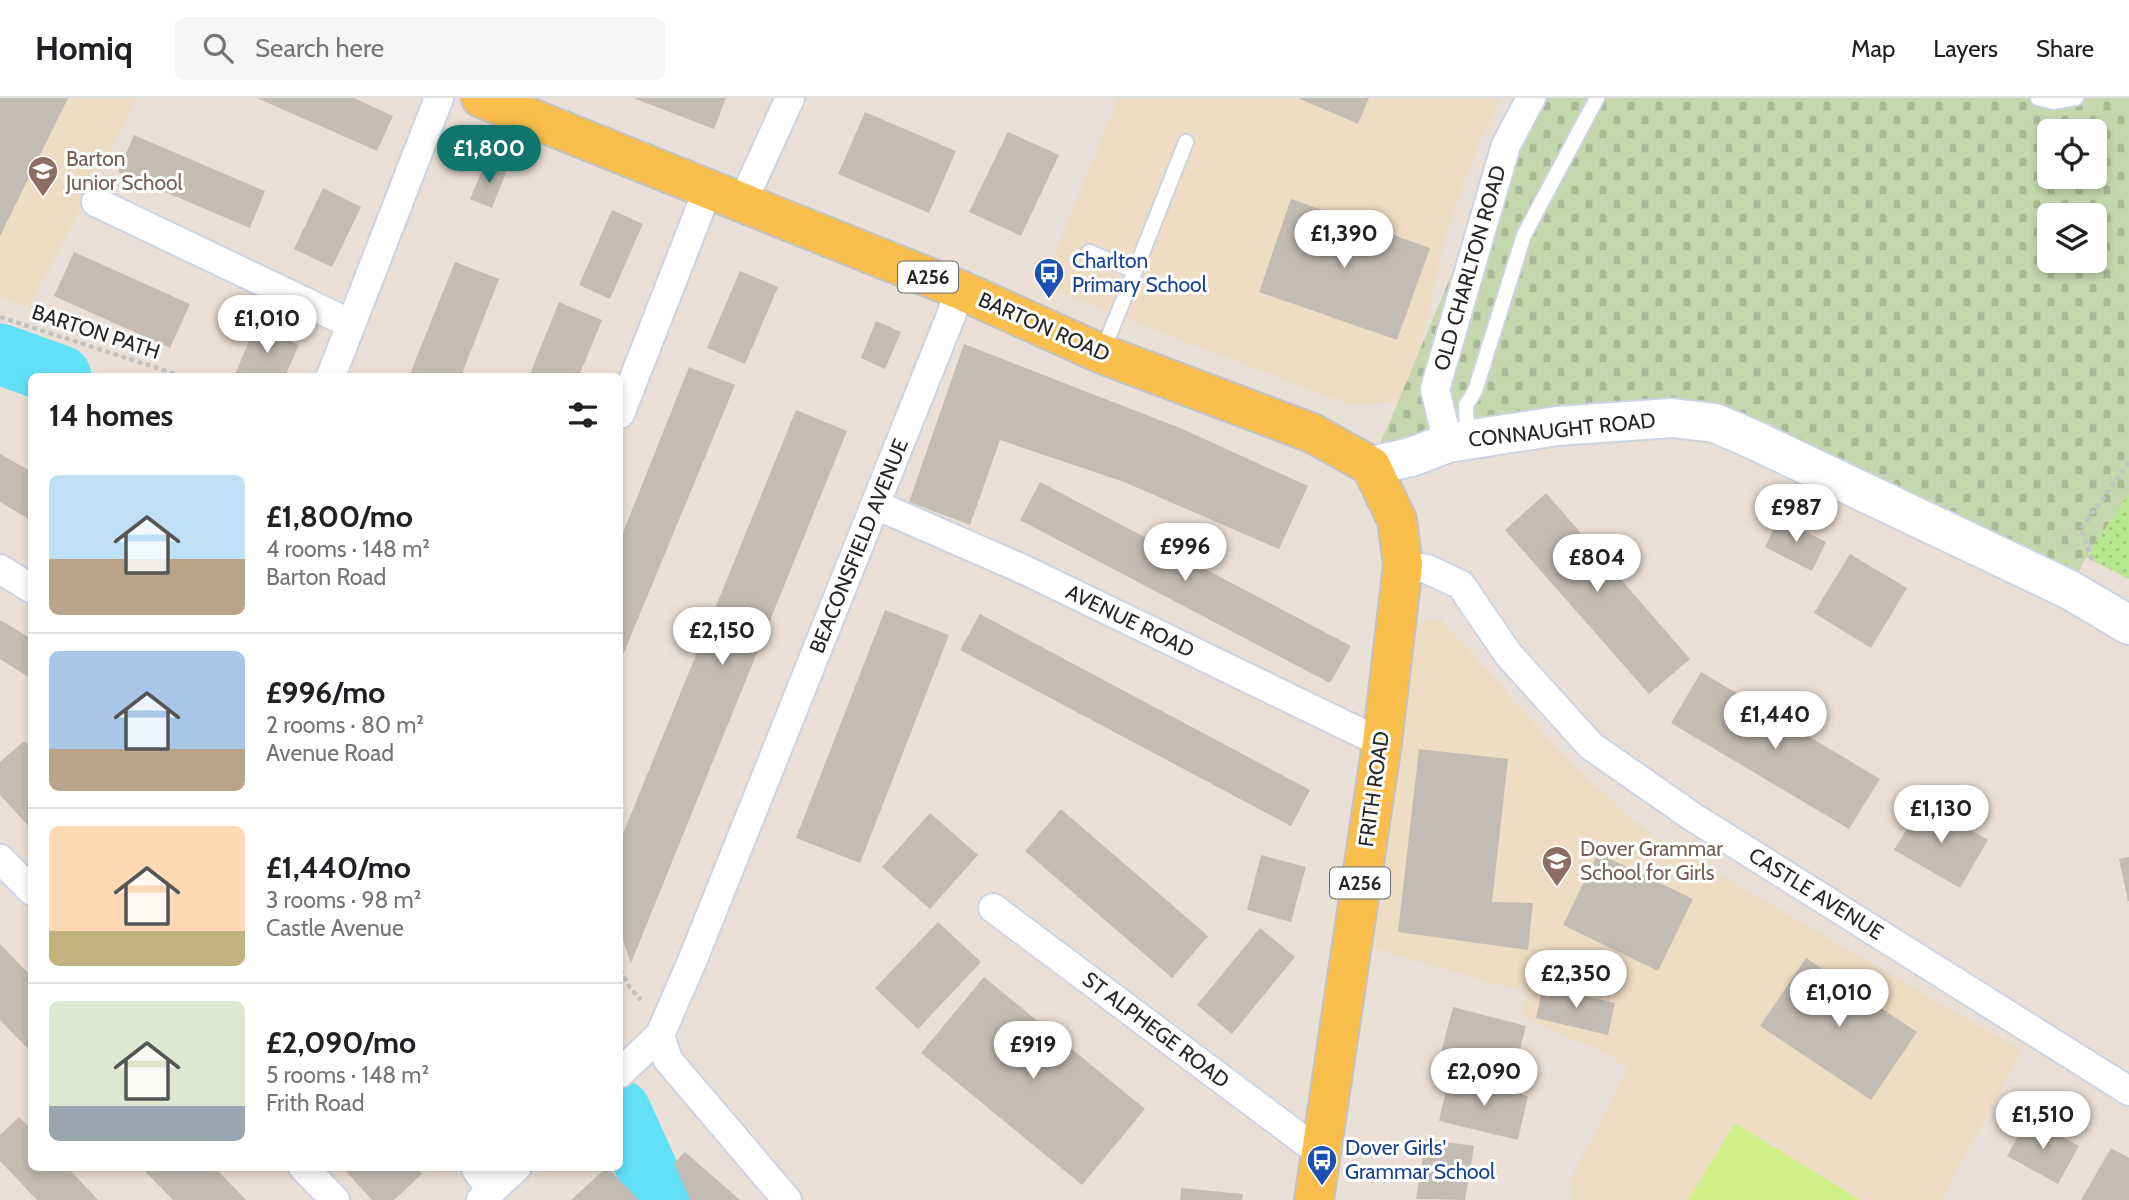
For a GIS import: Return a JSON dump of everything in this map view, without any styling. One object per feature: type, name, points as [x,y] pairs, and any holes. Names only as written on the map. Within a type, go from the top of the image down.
[{"type":"main road","name":"BARTON ROAD","points":[[481,98],[958,289],[1101,354],[1312,433],[1371,466]]},
{"type":"main road","name":"FRITH ROAD","points":[[1314,1200],[1319,1152],[1382,743],[1404,565],[1397,520],[1371,466]]},
{"type":"street","points":[[332,373],[439,98]]},
{"type":"street","points":[[623,408],[725,196],[790,98]]},
{"type":"street","name":"OLD CHARLTON ROAD","points":[[1458,441],[1440,415],[1435,388],[1506,145],[1531,98]]},
{"type":"street","points":[[96,202],[351,324]]},
{"type":"street","name":"BEACONSFIELD AVENUE","points":[[660,1035],[693,960],[876,505],[952,313],[958,289]]},
{"type":"street","name":"CONNAUGHT ROAD","points":[[1371,466],[1411,457],[1458,441],[1557,426],[1672,418],[1715,423],[2070,590],[2129,625]]},
{"type":"street","name":"AVENUE ROAD","points":[[876,505],[1027,571],[1382,743]]},
{"type":"street","name":"CASTLE AVENUE","points":[[1404,565],[1427,569],[1461,585],[1508,654],[1591,746],[1693,817],[2129,1091]]},
{"type":"street","points":[[0,569],[28,586]]},
{"type":"street","points":[[0,859],[28,887]]},
{"type":"street","name":"ST ALPHEGE ROAD","points":[[993,908],[1319,1152]]},
{"type":"street","points":[[623,1070],[660,1035],[668,1060],[787,1200]]},
{"type":"street","points":[[307,1171],[335,1200]]},
{"type":"street","points":[[477,1171],[486,1195],[513,1171]]},
{"type":"lane","points":[[1458,441],[1466,405],[1475,391],[1524,235],[1597,98]]},
{"type":"lane","points":[[2038,98],[2053,102],[2076,98]]},
{"type":"lane","points":[[1101,354],[1186,142]]},
{"type":"lane","points":[[1089,251],[1136,271]]},
{"type":"path","name":"BARTON PATH","points":[[0,317],[172,373]]},
{"type":"path","points":[[2093,561],[2081,529],[2129,462]]},
{"type":"shaded area","name":"Barton Junior School","points":[[0,98],[137,98],[29,308],[0,297]]},
{"type":"shaded area","points":[[1118,98],[1500,98],[1481,137],[1446,233],[1408,401],[1349,405],[1042,286]]},
{"type":"shaded area","name":"Dover Grammar School for Girls","points":[[1441,619],[1563,756],[1647,832],[2022,1051],[1941,1200],[1573,1200],[1572,1176],[1628,1069],[1607,1054],[1523,1017],[1527,993],[1362,945],[1406,624]]},
{"type":"green space","points":[[1531,98],[2129,98],[2129,494],[2086,557],[2070,590],[1715,423],[1371,466],[1506,145]]},
{"type":"green space","points":[[2129,494],[2129,579],[2086,557]]},
{"type":"green space","points":[[1735,1123],[1860,1200],[1688,1200]]},
{"type":"building","points":[[0,98],[68,98],[0,236]]},
{"type":"building","points":[[257,98],[354,98],[393,116],[377,151]]},
{"type":"building","points":[[633,98],[726,98],[714,129]]},
{"type":"building","points":[[1298,98],[1369,98],[1358,124]]},
{"type":"building","points":[[865,112],[956,151],[929,213],[838,174]]},
{"type":"building","points":[[1008,132],[1059,155],[1021,236],[969,212]]},
{"type":"building","points":[[134,135],[265,191],[250,228],[118,172]]},
{"type":"building","points":[[486,161],[507,170],[492,208],[470,199]]},
{"type":"building","points":[[323,188],[361,207],[332,267],[294,249]]},
{"type":"building","points":[[1291,199],[1430,248],[1397,340],[1259,292]]},
{"type":"building","points":[[612,210],[643,224],[610,299],[579,285]]},
{"type":"building","points":[[74,252],[190,304],[170,348],[54,296]]},
{"type":"building","points":[[455,262],[499,279],[462,373],[410,373]]},
{"type":"building","points":[[740,271],[778,287],[745,364],[707,348]]},
{"type":"building","points":[[559,302],[602,320],[580,373],[530,373]]},
{"type":"building","points":[[876,321],[901,332],[885,369],[861,358]]},
{"type":"building","points":[[256,325],[299,345],[286,373],[235,373]]},
{"type":"building","points":[[964,344],[1180,428],[1308,486],[1279,549],[1124,482],[1000,440],[970,525],[909,502]]},
{"type":"building","points":[[689,367],[735,385],[623,655],[623,532]]},
{"type":"building","points":[[796,410],[847,431],[631,963],[623,940],[623,834]]},
{"type":"building","points":[[0,454],[28,470],[28,519],[0,502]]},
{"type":"building","points":[[1040,482],[1351,646],[1330,683],[1020,520]]},
{"type":"building","points":[[1546,493],[1690,659],[1649,694],[1505,530]]},
{"type":"building","points":[[1779,518],[1826,542],[1812,571],[1765,547]]},
{"type":"building","points":[[1850,554],[1907,588],[1871,648],[1814,613]]},
{"type":"building","points":[[885,610],[949,635],[860,863],[796,838]]},
{"type":"building","points":[[980,614],[1310,790],[1291,826],[960,650]]},
{"type":"building","points":[[0,620],[28,637],[28,676],[0,659]]},
{"type":"building","points":[[1701,672],[1880,779],[1849,829],[1671,723]]},
{"type":"building","points":[[24,741],[28,745],[28,826],[0,795],[0,762]]},
{"type":"building","points":[[1419,749],[1508,759],[1492,902],[1533,903],[1528,950],[1398,932]]},
{"type":"building","points":[[1923,802],[1988,840],[1960,888],[1894,850]]},
{"type":"building","points":[[1061,809],[1208,936],[1172,978],[1025,851]]},
{"type":"building","points":[[930,813],[978,855],[930,909],[882,867]]},
{"type":"building","points":[[1598,853],[1693,899],[1658,971],[1563,925]]},
{"type":"building","points":[[1261,855],[1306,867],[1291,922],[1247,910]]},
{"type":"building","points":[[2129,857],[2129,901],[2128,901],[2119,859]]},
{"type":"building","points":[[938,922],[981,962],[918,1029],[875,988]]},
{"type":"building","points":[[1260,928],[1295,957],[1232,1034],[1197,1005]]},
{"type":"building","points":[[0,944],[28,973],[28,1049],[0,1020]]},
{"type":"building","points":[[1806,958],[1917,1032],[1871,1100],[1760,1026]]},
{"type":"building","points":[[984,977],[1145,1109],[1082,1185],[921,1053]]},
{"type":"building","points":[[1543,986],[1615,1003],[1608,1035],[1536,1018]]},
{"type":"building","points":[[1453,1007],[1526,1026],[1514,1072],[1441,1053]]},
{"type":"building","points":[[1449,1077],[1528,1096],[1518,1140],[1439,1121]]},
{"type":"building","points":[[19,1117],[28,1126],[28,1171],[71,1171],[98,1200],[37,1200],[0,1161],[0,1135]]},
{"type":"building","points":[[2028,1118],[2079,1146],[2058,1184],[2007,1156]]},
{"type":"building","points":[[1426,1139],[1474,1146],[1465,1200],[1416,1199]]},
{"type":"building","points":[[2111,1148],[2129,1158],[2129,1200],[2081,1200]]},
{"type":"building","points":[[685,1152],[740,1200],[690,1200],[674,1163]]},
{"type":"building","points":[[145,1171],[218,1171],[246,1200],[173,1200]]},
{"type":"building","points":[[346,1171],[419,1171],[422,1174],[394,1200],[372,1200]]},
{"type":"building","points":[[603,1171],[611,1171],[639,1200],[571,1200]]},
{"type":"building","points":[[1181,1188],[1243,1194],[1242,1200],[1180,1200]]},
{"type":"waterway","points":[[0,354],[53,373]]},
{"type":"waterway","points":[[623,1117],[661,1200]]},
{"type":"place","name":"Barton Junior School","points":[[43,198]]},
{"type":"place","name":"Charlton Primary School","points":[[1049,300]]},
{"type":"place","name":"Dover Grammar School for Girls","points":[[1557,888]]},
{"type":"place","name":"Dover Girls' Grammar School","points":[[1322,1187]]}]
